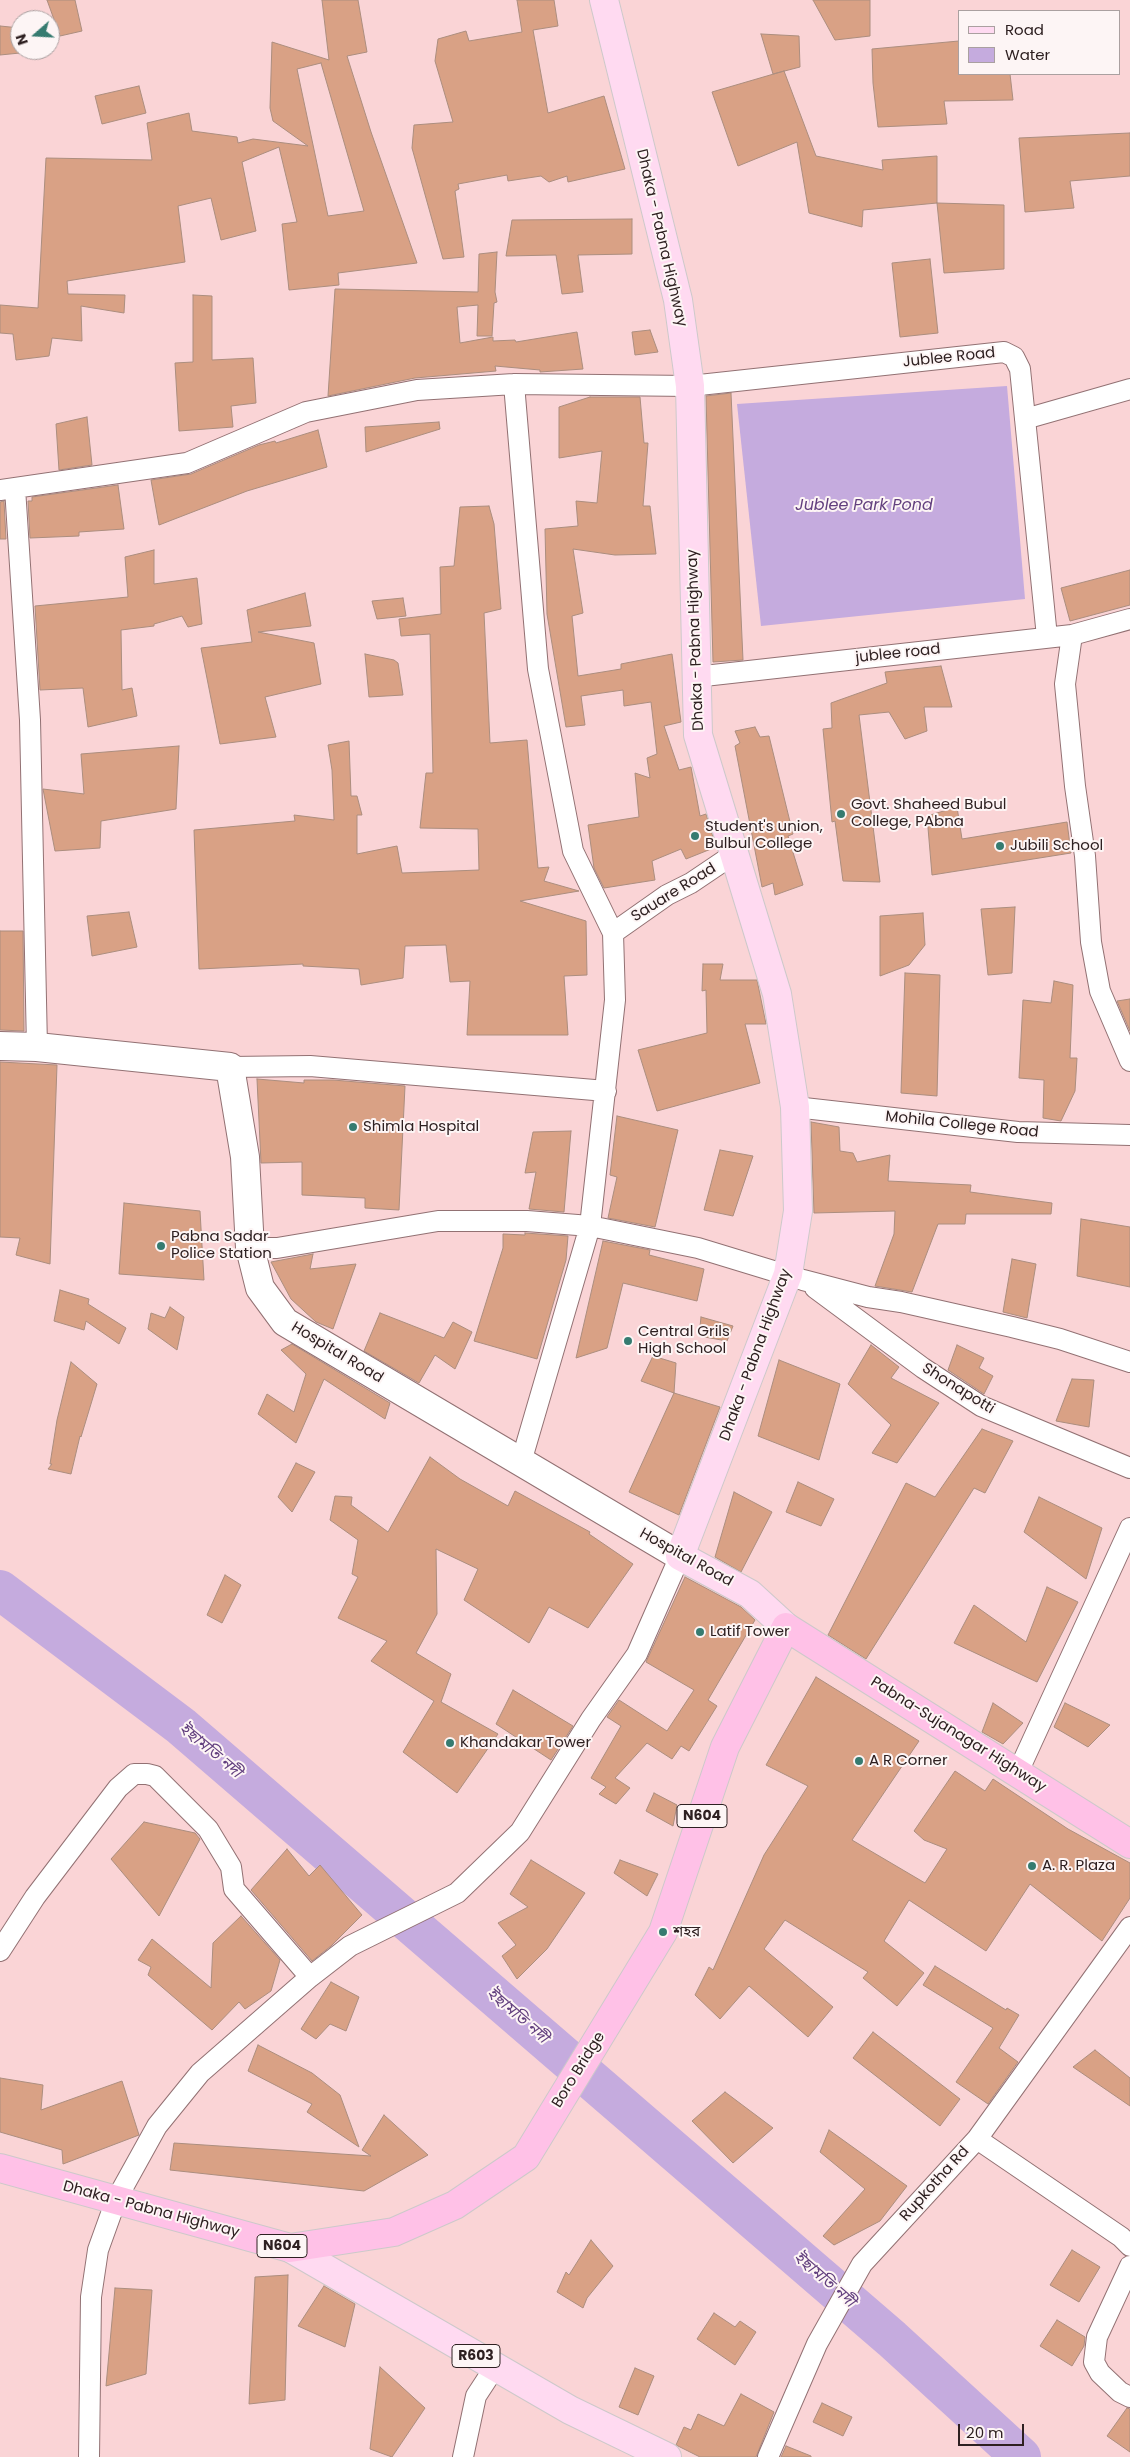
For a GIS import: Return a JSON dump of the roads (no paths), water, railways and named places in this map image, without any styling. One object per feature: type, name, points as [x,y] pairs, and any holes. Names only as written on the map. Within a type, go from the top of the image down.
[{"type":"highway","name":"Pabna-Sujanagar Highway","points":[[786,1627],[1130,1844]]},
{"type":"highway","name":"Boro Bridge","points":[[539,2135],[663,1932],[725,1746],[786,1627]]},
{"type":"highway","name":"Dhaka - Pabna Highway","points":[[0,2168],[290,2248],[394,2232],[455,2206],[526,2157],[539,2135]]},
{"type":"main road","name":"Dhaka - Pabna Highway","points":[[604,0],[678,300],[690,386],[698,735],[777,994],[795,1107],[798,1211],[796,1277],[680,1556]]},
{"type":"main road","points":[[0,1046],[37,1047],[230,1067]]},
{"type":"main road","name":"Hospital Road","points":[[230,1067],[245,1156],[250,1248],[260,1288],[285,1322],[680,1556],[750,1594],[786,1627]]},
{"type":"main road","name":"R603","points":[[290,2248],[570,2410],[667,2457]]},
{"type":"street","name":"Jublee Road","points":[[8,489],[187,462],[306,412],[417,390],[514,384],[690,386],[1004,352],[1014,357],[1020,369],[1047,637]]},
{"type":"street","points":[[514,384],[538,668],[548,729],[573,851],[613,932],[616,1000],[590,1226],[521,1462]]},
{"type":"street","points":[[1025,419],[1130,389]]},
{"type":"street","points":[[8,489],[30,720],[37,1047]]},
{"type":"street","name":"jublee road","points":[[696,677],[1072,635],[1130,619]]},
{"type":"street","points":[[1072,635],[1066,684],[1075,786],[1085,856],[1091,942],[1100,991],[1130,1061]]},
{"type":"street","name":"Sauare Road","points":[[613,932],[667,895],[691,883],[734,854]]},
{"type":"street","points":[[230,1067],[310,1066],[606,1091]]},
{"type":"street","name":"Mohila College Road","points":[[795,1107],[1018,1132],[1130,1135]]},
{"type":"street","points":[[250,1248],[277,1248],[438,1221],[527,1221],[590,1226],[698,1248],[868,1297],[901,1302],[1060,1339],[1130,1362]]},
{"type":"street","name":"Shonapotti","points":[[796,1277],[923,1368],[981,1406],[1130,1468]]},
{"type":"street","points":[[1018,1772],[1130,1528]]},
{"type":"street","points":[[89,2457],[91,2297],[98,2250],[116,2200],[157,2126],[200,2073],[310,1976],[350,1946],[458,1893],[520,1832],[591,1718],[637,1654],[680,1556]]},
{"type":"street","points":[[0,1951],[35,1897],[118,1788],[134,1774],[147,1774],[155,1776],[208,1829],[231,1867],[234,1889],[310,1976]]},
{"type":"street","name":"Rupkotha Rd","points":[[768,2457],[817,2344],[862,2264],[977,2139],[1130,1927]]},
{"type":"street","points":[[977,2139],[1121,2237],[1130,2246]]},
{"type":"street","points":[[1130,2266],[1097,2337],[1094,2362],[1100,2373],[1120,2392],[1130,2398]]},
{"type":"street","points":[[463,2457],[476,2396],[495,2367]]},
{"type":"water","name":"Jublee Park Pond","points":[[1007,386],[1025,599],[761,626],[737,404]]},
{"type":"waterway","name":"ইছামতি নদী","points":[[0,1590],[181,1726],[892,2339],[1021,2457]]},
{"type":"place","name":"Govt. Shaheed Bubul College, PAbna","points":[[841,814]]},
{"type":"place","name":"Student's union, Bulbul College","points":[[695,836]]},
{"type":"place","name":"Jubili School","points":[[1000,846]]},
{"type":"place","name":"Shimla Hospital","points":[[353,1127]]},
{"type":"place","name":"Pabna Sadar Police Station","points":[[161,1246]]},
{"type":"place","name":"Central Grils High School","points":[[628,1341]]},
{"type":"place","name":"Latif Tower","points":[[700,1632]]},
{"type":"place","name":"Khandakar Tower","points":[[450,1743]]},
{"type":"place","name":"A R Corner","points":[[859,1761]]},
{"type":"place","name":"A. R. Plaza","points":[[1032,1866]]},
{"type":"place","name":"শহর","points":[[663,1932]]}]
